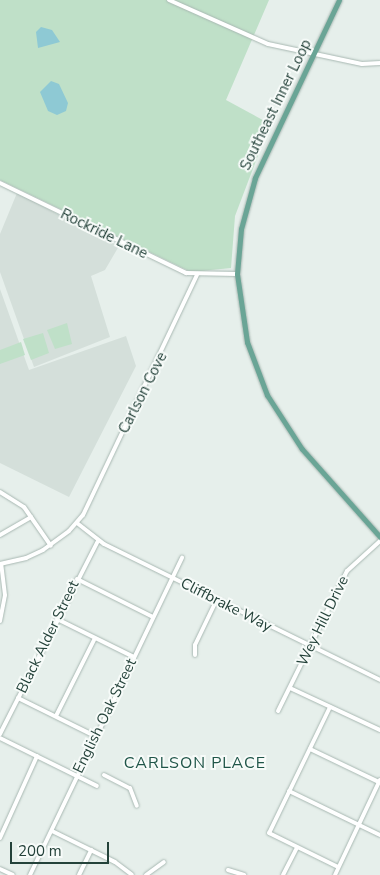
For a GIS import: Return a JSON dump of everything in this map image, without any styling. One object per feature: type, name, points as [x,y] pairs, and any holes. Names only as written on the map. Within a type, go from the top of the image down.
[{"type":"main road","name":"Southeast Inner Loop","points":[[338,0],[314,56],[255,178],[241,229],[237,274],[247,342],[267,396],[302,449],[380,537]]},
{"type":"street","points":[[169,0],[250,38],[314,56],[362,64],[380,63]]},
{"type":"street","name":"Rockride Lane","points":[[0,183],[179,270],[197,275],[237,274]]},
{"type":"street","name":"Carlson Cove","points":[[0,564],[26,558],[51,546],[77,524],[86,509],[197,275]]},
{"type":"street","points":[[0,492],[19,502],[51,546]]},
{"type":"street","points":[[0,534],[31,516]]},
{"type":"street","name":"Cliffbrake Way","points":[[77,524],[98,540],[380,680]]},
{"type":"street","name":"Black Alder Street","points":[[0,734],[98,540]]},
{"type":"street","name":"Wey Hill Drive","points":[[278,712],[347,571],[380,541]]},
{"type":"street","name":"English Oak Street","points":[[30,875],[52,831],[94,736],[182,558]]},
{"type":"street","points":[[0,564],[2,601],[0,621]]},
{"type":"street","points":[[77,579],[153,617]]},
{"type":"street","points":[[195,655],[195,645],[216,599]]},
{"type":"street","points":[[57,619],[134,657]]},
{"type":"street","points":[[56,716],[95,638]]},
{"type":"street","points":[[290,688],[380,730]]},
{"type":"street","points":[[18,698],[94,736]]},
{"type":"street","points":[[330,707],[269,833],[338,867]]},
{"type":"street","points":[[0,738],[97,786]]},
{"type":"street","points":[[310,749],[380,781],[335,875]]},
{"type":"street","points":[[0,838],[37,756]]},
{"type":"street","points":[[104,776],[130,788],[137,806]]},
{"type":"street","points":[[289,790],[380,835]]},
{"type":"street","points":[[52,831],[91,850],[132,875]]},
{"type":"street","points":[[283,875],[297,847]]},
{"type":"street","points":[[79,875],[91,850]]},
{"type":"street","points":[[146,875],[164,862]]},
{"type":"street","points":[[0,868],[13,875]]},
{"type":"street","points":[[228,870],[244,875]]},
{"type":"shaded area","points":[[17,193],[119,246],[105,270],[91,276],[110,337],[34,367],[0,272],[0,234]]},
{"type":"shaded area","points":[[0,289],[29,370],[126,336],[136,366],[69,497],[0,463]]},
{"type":"green space","points":[[0,0],[269,0],[226,100],[270,124],[235,216],[231,268],[191,272],[0,180]]},
{"type":"green space","points":[[67,323],[72,344],[55,349],[47,330]]},
{"type":"green space","points":[[43,333],[49,353],[31,360],[23,339]]},
{"type":"green space","points":[[21,342],[25,355],[0,364],[0,350]]},
{"type":"water","points":[[41,27],[52,30],[60,42],[38,48],[36,32]]},
{"type":"water","points":[[51,81],[59,84],[68,103],[66,111],[57,115],[48,111],[40,92]]},
{"type":"district","name":"CARLSON PLACE","points":[[195,763]]}]
